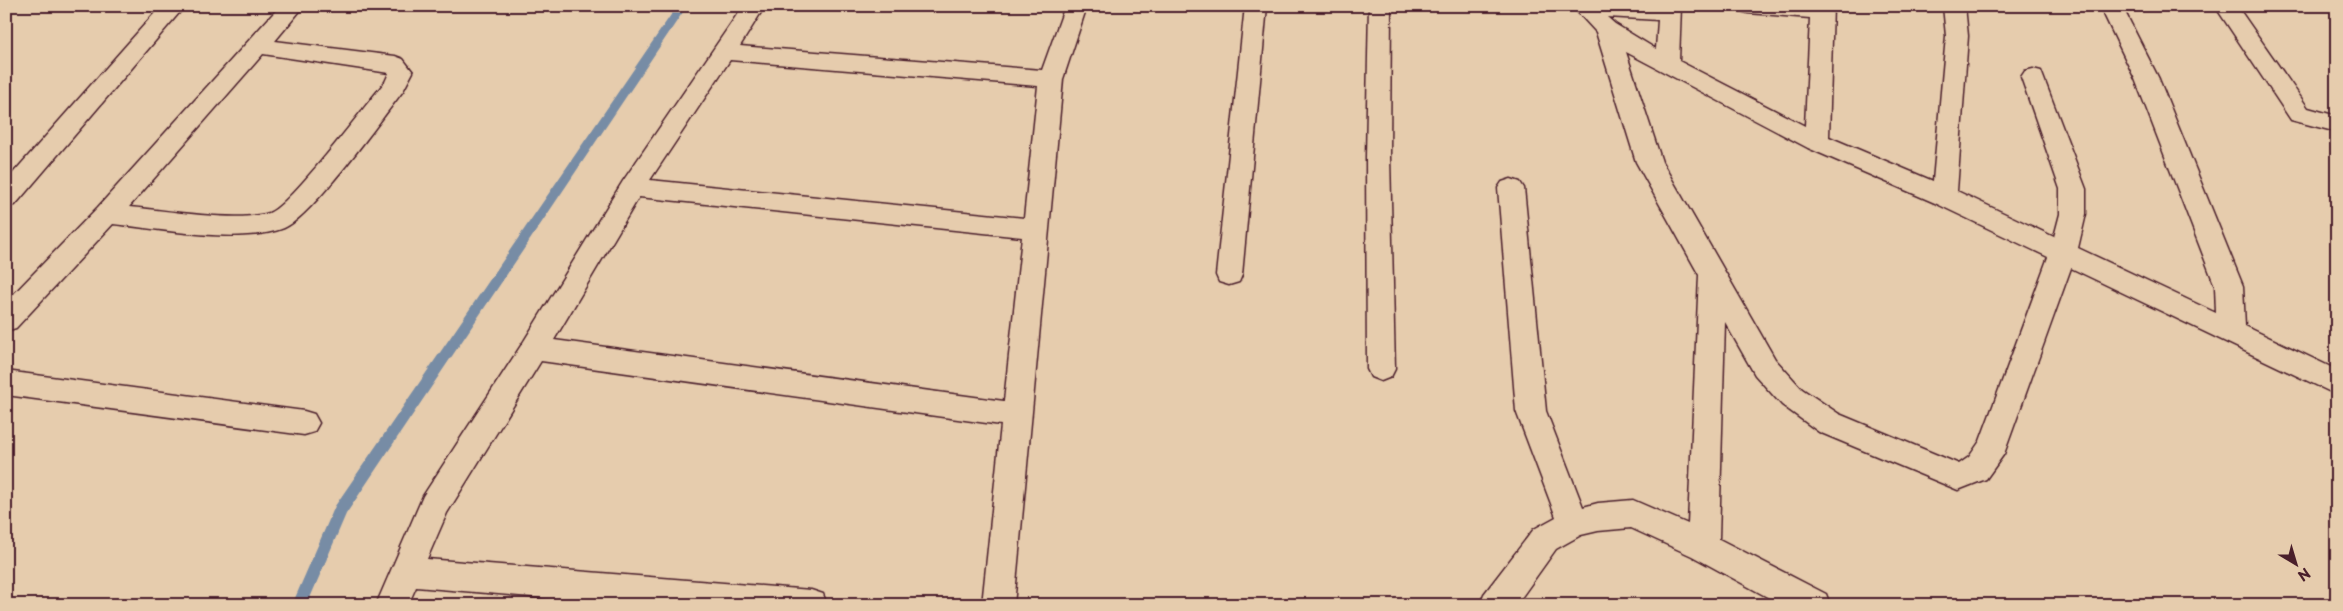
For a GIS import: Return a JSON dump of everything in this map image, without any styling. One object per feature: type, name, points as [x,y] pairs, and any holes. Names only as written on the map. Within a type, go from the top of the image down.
[{"type":"street","points":[[6,198],[174,6]]},
{"type":"street","points":[[6,320],[107,214],[293,6]]},
{"type":"street","points":[[392,605],[434,506],[534,349],[632,187],[725,52],[754,6]]},
{"type":"street","points":[[998,605],[1051,79],[1076,6]]},
{"type":"street","points":[[1229,275],[1256,6]]},
{"type":"street","points":[[1380,6],[1378,157],[1381,369]]},
{"type":"street","points":[[1748,6],[1822,9],[1817,142]]},
{"type":"street","points":[[1944,196],[1957,36],[1954,6]]},
{"type":"street","points":[[2112,6],[2147,79],[2229,286],[2231,333]]},
{"type":"street","points":[[2226,6],[2292,105],[2300,114],[2337,124]]},
{"type":"street","points":[[1584,7],[1606,29],[1639,50],[1817,142],[1944,196],[2337,383]]},
{"type":"street","points":[[1584,7],[1670,10],[1667,65]]},
{"type":"street","points":[[1606,29],[1648,162],[1765,367],[1792,397],[1829,423],[1958,477],[1972,475],[1983,463],[1993,445],[2063,253],[2073,214],[2073,189],[2034,77]]},
{"type":"street","points":[[107,214],[242,227],[276,220],[286,215],[316,183],[395,86],[401,72],[395,64],[257,46]]},
{"type":"street","points":[[725,52],[1051,79]]},
{"type":"street","points":[[632,187],[1037,229]]},
{"type":"street","points":[[1511,188],[1531,410],[1574,523]]},
{"type":"street","points":[[1703,546],[1713,275]]},
{"type":"street","points":[[534,349],[1016,415]]},
{"type":"street","points":[[6,383],[304,423]]},
{"type":"street","points":[[1496,605],[1545,539],[1574,523],[1598,516],[1633,514],[1703,546],[1814,605]]},
{"type":"street","points":[[405,572],[811,605]]},
{"type":"waterway","points":[[299,605],[340,510],[682,6]]}]
